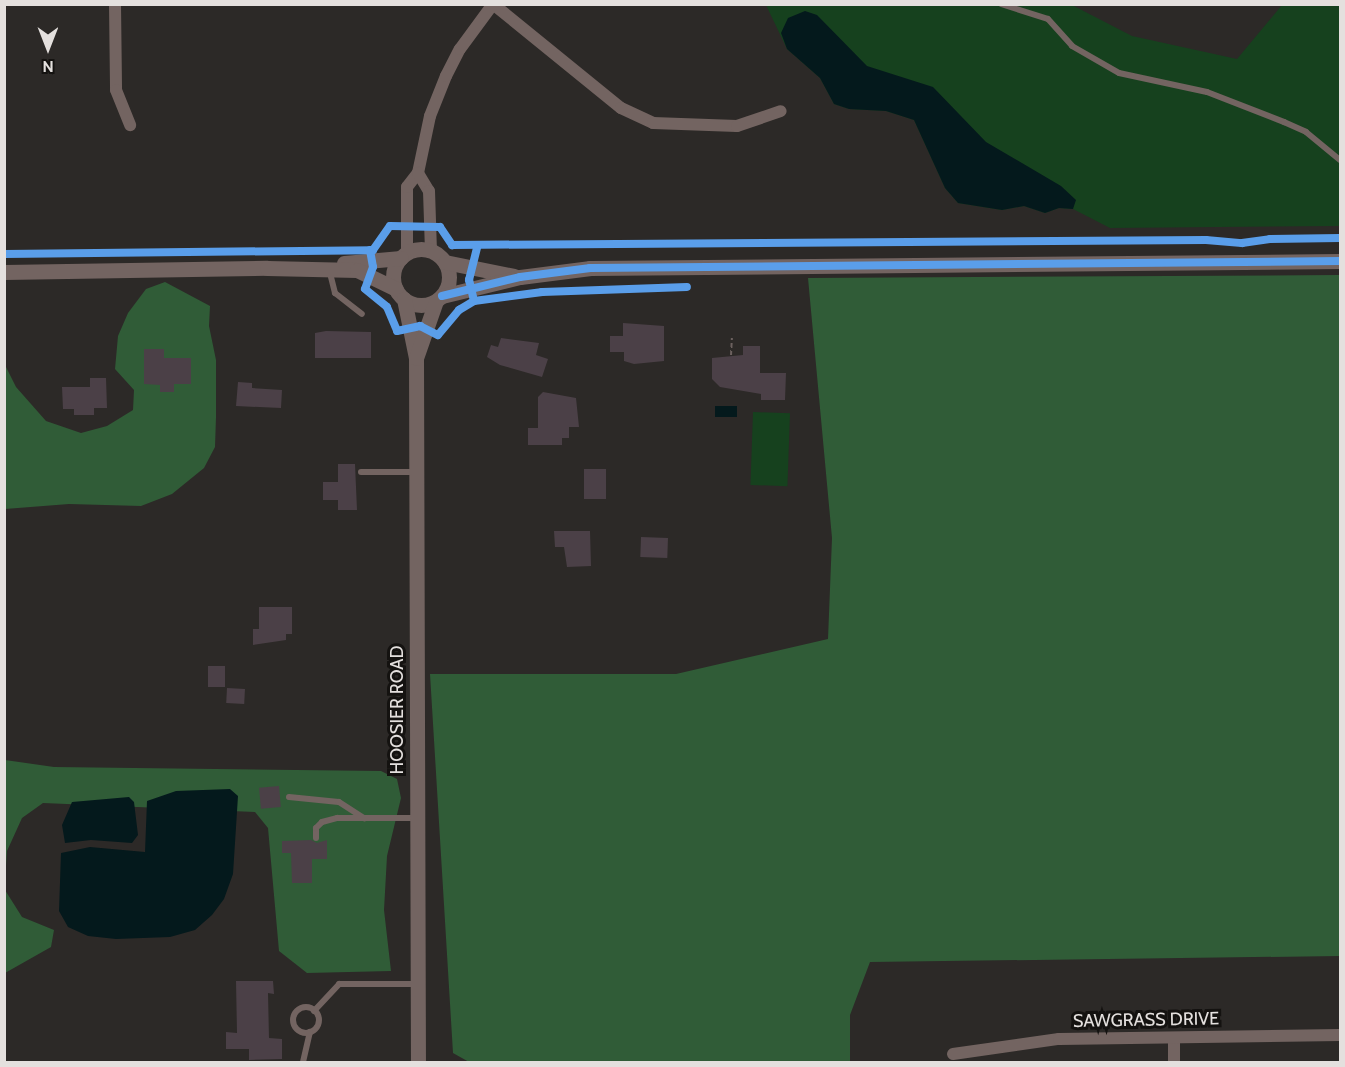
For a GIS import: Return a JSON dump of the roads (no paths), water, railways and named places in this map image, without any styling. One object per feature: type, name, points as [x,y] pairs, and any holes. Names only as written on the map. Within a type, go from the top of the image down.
[{"type":"street","points":[[115,4],[116,90],[130,125]]},
{"type":"street","points":[[400,294],[394,271],[404,256],[407,187],[418,173],[430,116],[446,76],[460,49],[493,5],[621,108],[652,123],[737,126],[781,111]]},
{"type":"street","points":[[418,173],[429,191],[431,251]]},
{"type":"street","points":[[293,268],[404,256],[418,249],[431,251],[445,262],[520,277]]},
{"type":"street","points":[[4,272],[293,268],[357,270],[416,305],[520,277],[590,268],[1341,261]]},
{"type":"street","points":[[439,299],[449,283],[445,262]]},
{"type":"street","name":"HOOSIER ROAD","points":[[400,294],[416,358],[418,1062]]},
{"type":"street","name":"HOOSIER ROAD","points":[[416,358],[439,299]]},
{"type":"street","name":"SAWGRASS DRIVE","points":[[953,1054],[1059,1039],[1341,1035]]},
{"type":"street","points":[[1174,1038],[1174,1062]]},
{"type":"lane","points":[[1001,4],[1048,19],[1072,46],[1119,73],[1207,92],[1284,122],[1306,132],[1341,160]]},
{"type":"lane","points":[[329,269],[335,293],[362,314]]},
{"type":"lane","points":[[361,472],[416,472]]},
{"type":"lane","points":[[289,797],[339,802],[365,819]]},
{"type":"lane","points":[[316,837],[316,828],[322,822],[417,818]]},
{"type":"lane","points":[[314,1011],[339,984],[419,984]]},
{"type":"lane","points":[[303,1062],[310,1032],[319,1021],[314,1011],[303,1008],[293,1019],[298,1031],[310,1032]]}]
